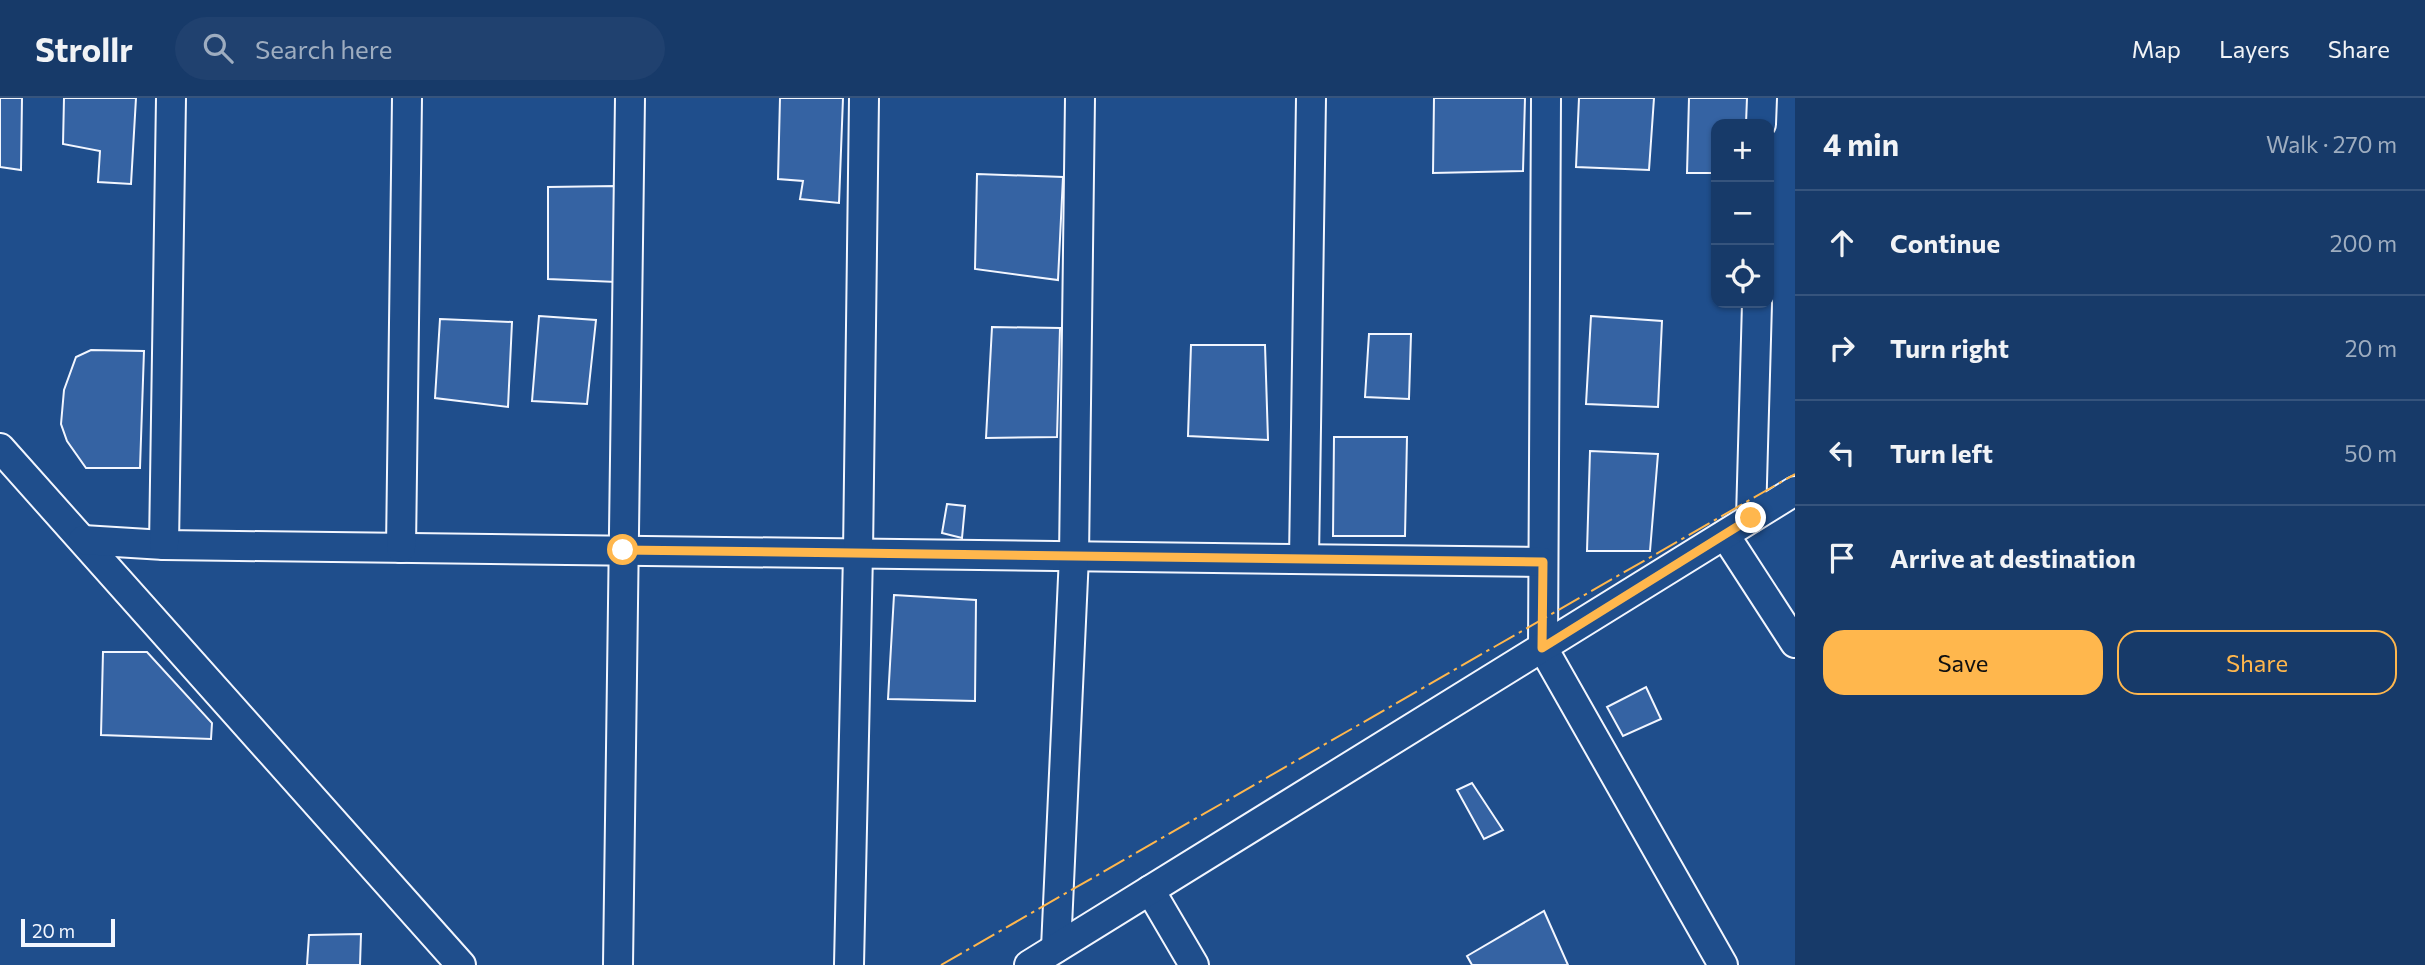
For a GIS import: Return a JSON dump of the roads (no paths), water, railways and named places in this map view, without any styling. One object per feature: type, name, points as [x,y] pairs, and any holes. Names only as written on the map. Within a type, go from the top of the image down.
[{"type":"street","points":[[164,545],[171,98]]},
{"type":"street","points":[[401,548],[407,98]]},
{"type":"street","points":[[618,965],[630,98]]},
{"type":"street","points":[[849,965],[864,98]]},
{"type":"street","points":[[1056,948],[1074,556],[1080,98]]},
{"type":"street","points":[[1304,559],[1311,98]]},
{"type":"street","points":[[1546,98],[1542,648],[1723,965]]},
{"type":"street","points":[[1761,119],[1762,98]]},
{"type":"street","points":[[1751,518],[1757,308]]},
{"type":"street","points":[[0,448],[461,965]]},
{"type":"street","points":[[1029,965],[1795,491]]},
{"type":"street","points":[[1725,535],[1795,643]]},
{"type":"street","points":[[83,540],[164,545],[1543,562]]},
{"type":"street","points":[[1150,890],[1194,965]]}]
